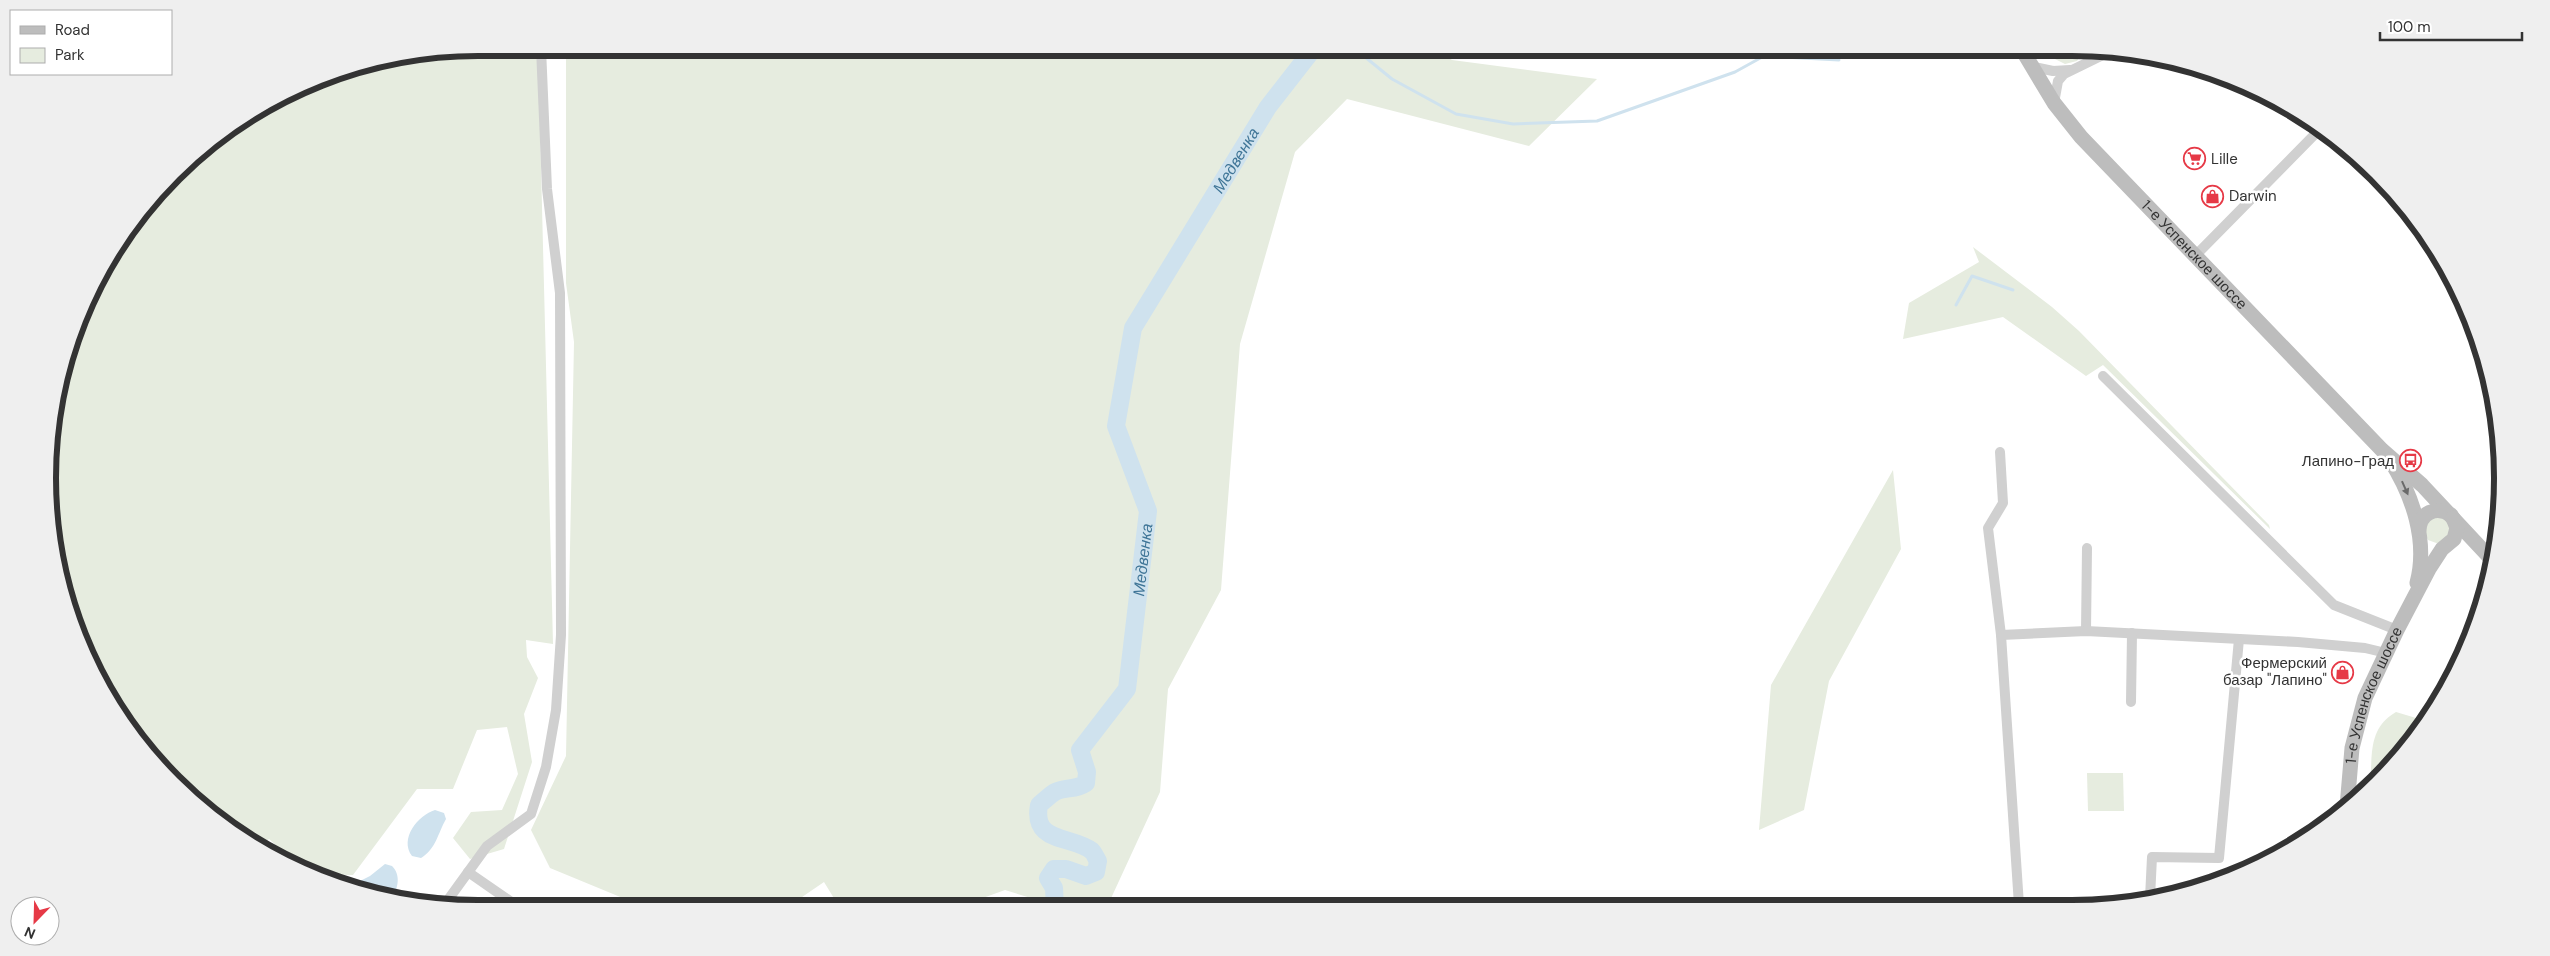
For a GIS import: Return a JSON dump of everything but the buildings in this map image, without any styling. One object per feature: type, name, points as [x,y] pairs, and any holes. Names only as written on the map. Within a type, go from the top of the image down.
[{"type":"main road","name":"1-е Успенское шоссе","points":[[2026,56],[2054,102],[2081,137],[2382,450],[2405,468],[2487,554]]},
{"type":"main road","name":"1-е Успенское шоссе","points":[[2382,450],[2407,493],[2419,532],[2425,543],[2432,547],[2448,545],[2467,546],[2487,556]]},
{"type":"main road","points":[[2412,601],[2434,561],[2457,532],[2452,516],[2441,510],[2430,512],[2422,519],[2419,532]]},
{"type":"main road","name":"1-е Успенское шоссе","points":[[2348,797],[2352,748],[2365,698],[2396,630],[2412,601],[2420,566],[2419,532]]},
{"type":"street","points":[[449,899],[487,846],[531,814],[546,766],[556,710],[561,635],[560,293],[547,189],[541,56]]},
{"type":"street","points":[[2054,102],[2058,81],[2071,70],[2099,57]]},
{"type":"street","points":[[2034,67],[2052,71],[2071,70]]},
{"type":"street","points":[[2196,255],[2315,134]]},
{"type":"street","points":[[2102,376],[2334,605],[2396,630]]},
{"type":"street","points":[[2000,452],[2002,503],[1988,528],[2001,635],[2019,900]]},
{"type":"street","points":[[2086,631],[2087,548]]},
{"type":"street","points":[[2001,635],[2086,631],[2132,633],[2365,648],[2386,653]]},
{"type":"street","points":[[2131,702],[2132,633]]},
{"type":"street","points":[[2150,893],[2152,856],[2219,858],[2239,639]]},
{"type":"street","points":[[468,872],[508,900]]},
{"type":"green space","points":[[538,56],[553,644],[526,640],[527,657],[538,678],[524,714],[532,762],[504,849],[470,859],[453,838],[471,812],[502,810],[518,774],[507,727],[477,730],[453,789],[417,789],[353,875],[335,874],[317,868],[283,852],[269,839],[266,842],[221,813],[161,756],[127,712],[100,665],[88,639],[64,560],[57,506],[56,478],[57,450],[64,396],[79,342],[100,291],[127,244],[143,221],[200,161],[244,127],[291,100],[317,88],[396,64],[450,57]]},
{"type":"green space","points":[[566,56],[1446,56],[1452,60],[1597,79],[1529,146],[1347,99],[1295,152],[1240,344],[1221,590],[1168,689],[1160,792],[1110,900],[1037,900],[1005,890],[977,900],[835,900],[824,882],[798,900],[628,900],[550,868],[531,830],[566,756],[574,342],[566,283]]},
{"type":"green space","points":[[2051,56],[2080,56],[2077,61],[2065,64]]},
{"type":"green space","points":[[1973,247],[2052,307],[2079,331],[2269,525],[2270,529],[2103,365],[2086,376],[2003,317],[1903,339],[1909,303],[1979,262]]},
{"type":"green space","points":[[1893,470],[1901,549],[1829,681],[1804,810],[1759,830],[1771,685]]},
{"type":"green space","points":[[2431,515],[2450,520],[2452,534],[2439,544],[2428,540],[2423,530]]},
{"type":"green space","points":[[2396,712],[2418,719],[2407,735],[2371,775],[2373,744],[2380,726]]},
{"type":"green space","points":[[2087,773],[2123,773],[2124,811],[2088,811]]},
{"type":"water","points":[[435,810],[444,813],[446,819],[436,840],[430,850],[421,858],[412,856],[408,842],[412,828],[422,817]]},
{"type":"water","points":[[385,864],[392,866],[398,877],[395,892],[358,882],[370,876]]},
{"type":"waterway","name":"Медвенка","points":[[1055,900],[1054,888],[1048,878],[1054,869],[1066,869],[1086,876],[1096,872],[1098,861],[1092,851],[1047,832],[1041,826],[1038,818],[1039,805],[1055,792],[1078,787],[1086,783],[1087,772],[1080,750],[1127,689],[1148,511],[1116,426],[1133,328],[1268,107],[1308,56]]},
{"type":"waterway","points":[[1364,56],[1392,79],[1456,114],[1513,124],[1597,121],[1735,72],[1764,56]]},
{"type":"waterway","points":[[1764,56],[1839,60]]},
{"type":"waterway","points":[[1956,305],[1972,276],[2013,290]]},
{"type":"place","name":"Lille","points":[[2195,159]]},
{"type":"place","name":"Darwin","points":[[2213,196]]},
{"type":"place","name":"Лапино-Град","points":[[2410,461]]},
{"type":"place","name":"Фермерский базар \"Лапино\"","points":[[2343,672]]}]
